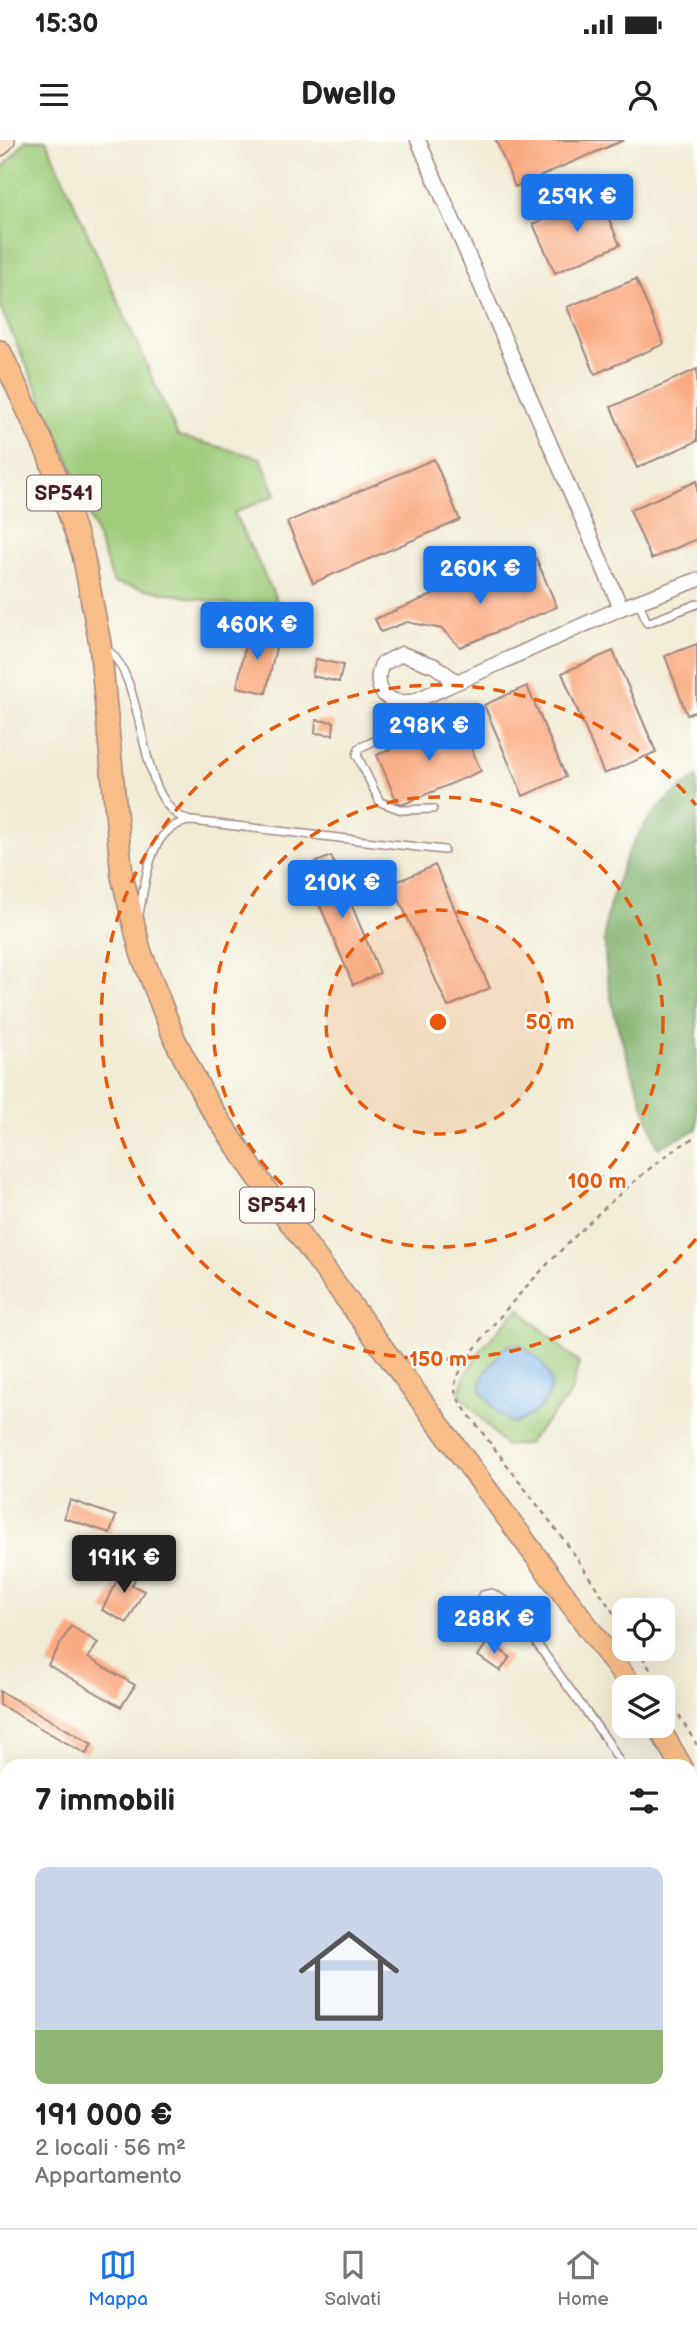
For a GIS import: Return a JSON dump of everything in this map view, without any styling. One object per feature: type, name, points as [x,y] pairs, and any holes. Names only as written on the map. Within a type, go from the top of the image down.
[{"type":"main road","name":"SP541","points":[[0,351],[48,454],[72,515],[89,578],[100,644],[118,848],[135,931],[168,1025],[199,1089],[225,1130],[320,1264],[623,1675]]},
{"type":"main road","points":[[665,1738],[677,1759]]},
{"type":"street","points":[[0,146],[5,140]]},
{"type":"street","points":[[418,140],[621,608]]},
{"type":"street","points":[[457,682],[418,658],[402,654],[391,656],[380,668],[379,689],[386,698],[406,703],[457,682],[621,608],[697,580]]},
{"type":"lane","points":[[639,601],[647,623],[697,604]]},
{"type":"lane","points":[[100,644],[117,658],[124,672],[162,797],[177,815],[192,821],[444,850]]},
{"type":"lane","points":[[406,703],[402,728],[359,748],[357,755],[380,802],[402,810],[433,809]]},
{"type":"lane","points":[[135,931],[158,842],[169,828],[192,821]]},
{"type":"lane","points":[[457,1636],[482,1595],[492,1594],[506,1601],[618,1759]]},
{"type":"path","points":[[612,1611],[567,1544],[454,1394],[456,1380],[493,1325],[573,1239],[635,1182],[686,1142],[697,1137]]},
{"type":"path","points":[[675,1709],[697,1745]]},
{"type":"green space","points":[[26,140],[46,140],[178,436],[261,458],[276,495],[234,513],[284,615],[114,583],[70,462],[0,307],[1,170]]},
{"type":"green space","points":[[697,777],[697,1129],[658,1148],[614,1013],[605,958],[605,932],[611,900],[634,842],[661,805]]},
{"type":"green space","points":[[519,1309],[579,1363],[570,1395],[527,1444],[505,1446],[459,1393],[475,1359]]},
{"type":"water","points":[[519,1344],[543,1365],[551,1387],[541,1407],[513,1424],[499,1414],[480,1389],[483,1376],[506,1346]]},
{"type":"building","points":[[496,140],[624,140],[515,187]]},
{"type":"building","points":[[599,196],[620,245],[555,273],[533,224]]},
{"type":"building","points":[[636,279],[664,344],[595,374],[567,307]]},
{"type":"building","points":[[697,369],[697,441],[637,468],[611,407]]},
{"type":"building","points":[[434,459],[460,520],[313,583],[287,522]]},
{"type":"building","points":[[697,481],[697,539],[651,559],[630,510]]},
{"type":"building","points":[[536,558],[557,607],[460,647],[442,629],[407,622],[381,632],[375,619],[453,586],[456,592]]},
{"type":"building","points":[[248,632],[278,638],[266,693],[237,687]]},
{"type":"building","points":[[697,644],[697,711],[687,715],[665,656]]},
{"type":"building","points":[[613,651],[656,752],[604,774],[562,673]]},
{"type":"building","points":[[316,659],[343,665],[339,682],[312,676]]},
{"type":"building","points":[[527,686],[566,777],[523,796],[484,705]]},
{"type":"building","points":[[316,720],[334,722],[333,735],[315,733]]},
{"type":"building","points":[[459,720],[481,771],[404,804],[397,802],[377,755]]},
{"type":"building","points":[[331,856],[380,973],[353,985],[304,867]]},
{"type":"building","points":[[435,865],[490,988],[448,1007],[392,884]]},
{"type":"building","points":[[70,1500],[116,1516],[110,1533],[64,1518]]},
{"type":"building","points":[[127,1561],[140,1568],[132,1585],[144,1591],[127,1623],[102,1610]]},
{"type":"building","points":[[71,1626],[98,1643],[88,1658],[135,1685],[121,1707],[48,1665]]},
{"type":"building","points":[[488,1641],[510,1657],[500,1671],[478,1656]]},
{"type":"building","points":[[0,1691],[92,1744],[86,1754],[0,1705]]}]
